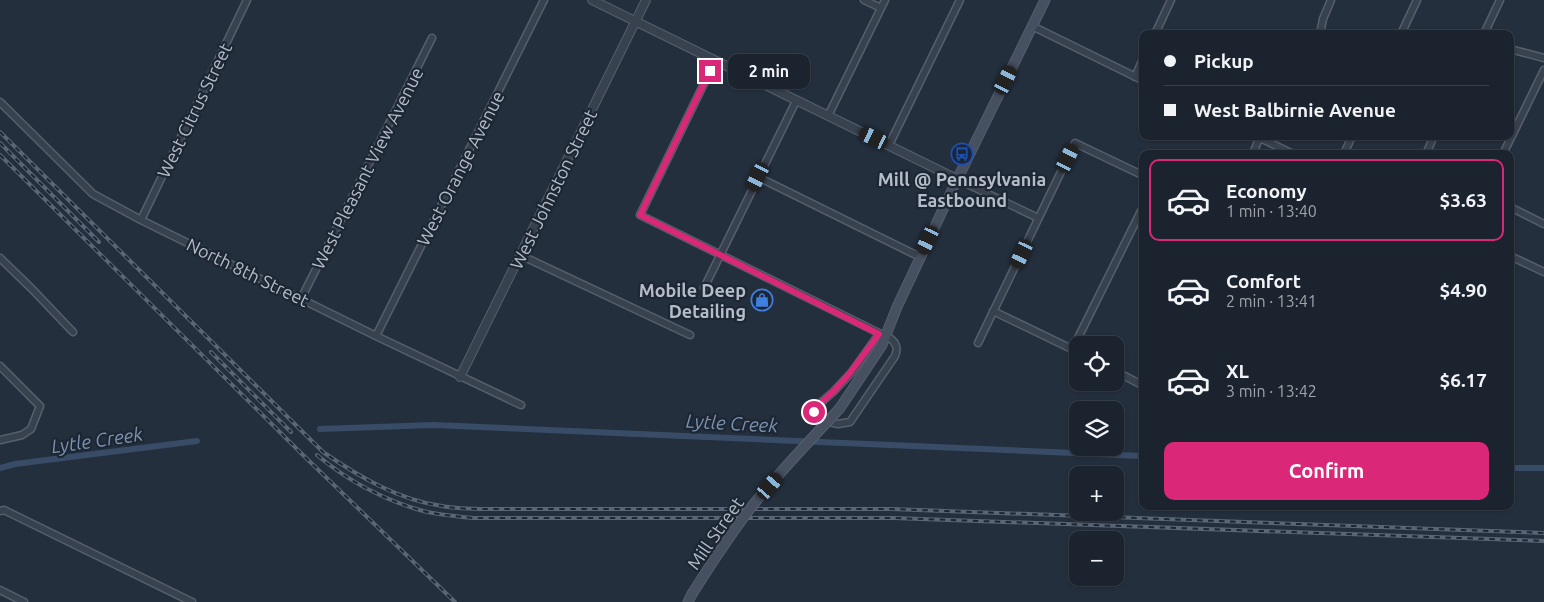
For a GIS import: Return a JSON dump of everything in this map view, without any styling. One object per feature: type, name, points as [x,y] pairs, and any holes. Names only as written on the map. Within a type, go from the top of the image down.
[{"type":"main road","name":"Mill Street","points":[[690,598],[712,562],[747,513],[840,408],[882,344],[882,335],[1045,0]]},
{"type":"street","name":"West Citrus Street","points":[[141,220],[247,0]]},
{"type":"street","name":"West Orange Avenue","points":[[376,336],[544,0]]},
{"type":"street","points":[[592,0],[1038,218]]},
{"type":"street","name":"West Johnston Street","points":[[460,377],[646,0]]},
{"type":"street","points":[[864,0],[881,8]]},
{"type":"street","points":[[828,116],[885,0]]},
{"type":"street","points":[[889,145],[960,0]]},
{"type":"street","points":[[1157,30],[1172,0]]},
{"type":"street","points":[[1321,30],[1331,0]]},
{"type":"street","points":[[1403,30],[1417,0]]},
{"type":"street","points":[[1486,30],[1500,0]]},
{"type":"street","points":[[1032,26],[1139,79]]},
{"type":"street","name":"West Pleasant View Avenue","points":[[302,299],[432,38]]},
{"type":"street","points":[[1514,50],[1544,58]]},
{"type":"street","points":[[715,61],[640,215],[720,255],[882,335],[894,341],[896,352],[850,422],[838,424],[817,419],[814,412],[815,408],[850,373],[882,335]]},
{"type":"street","points":[[1135,77],[1139,68]]},
{"type":"street","points":[[1514,131],[1544,70]]},
{"type":"street","points":[[704,288],[796,100]]},
{"type":"street","name":"North 8th Street","points":[[0,102],[94,194],[141,220],[460,377],[521,405]]},
{"type":"street","points":[[1265,140],[1285,150]]},
{"type":"street","points":[[978,343],[1075,143],[1139,174]]},
{"type":"street","points":[[758,177],[920,257]]},
{"type":"street","points":[[1514,209],[1544,224]]},
{"type":"street","points":[[1082,336],[1139,215]]},
{"type":"street","points":[[520,255],[690,335]]},
{"type":"street","points":[[0,258],[73,332]]},
{"type":"street","points":[[1514,258],[1544,272]]},
{"type":"street","points":[[994,311],[1069,348]]},
{"type":"street","points":[[0,366],[40,406],[31,429],[22,435],[0,440]]},
{"type":"street","points":[[1124,376],[1139,383]]},
{"type":"street","points":[[1,510],[192,602]]},
{"type":"street","points":[[0,590],[24,602]]},
{"type":"waterway","name":"Lytle Creek","points":[[320,429],[433,425],[1139,456]]},
{"type":"waterway","name":"Lytle Creek","points":[[0,468],[15,464],[197,441]]},
{"type":"waterway","name":"Lytle Creek","points":[[1514,468],[1544,468]]},
{"type":"railway","points":[[0,132],[323,452],[379,486],[426,503],[453,508],[477,509],[891,509],[1544,533]]},
{"type":"railway","points":[[0,143],[99,242]]},
{"type":"railway","points":[[0,155],[305,457],[455,602]]},
{"type":"railway","points":[[211,352],[291,432]]},
{"type":"railway","points":[[317,455],[367,489],[394,501],[429,512],[473,518],[894,518],[1544,541]]},
{"type":"place","name":"Mill @ Pennsylvania Eastbound","points":[[962,154]]},
{"type":"place","name":"Mobile Deep Detailing","points":[[762,300]]},
{"type":"route","points":[[710,71],[640,215],[879,334],[850,373],[815,408],[814,412]]}]
